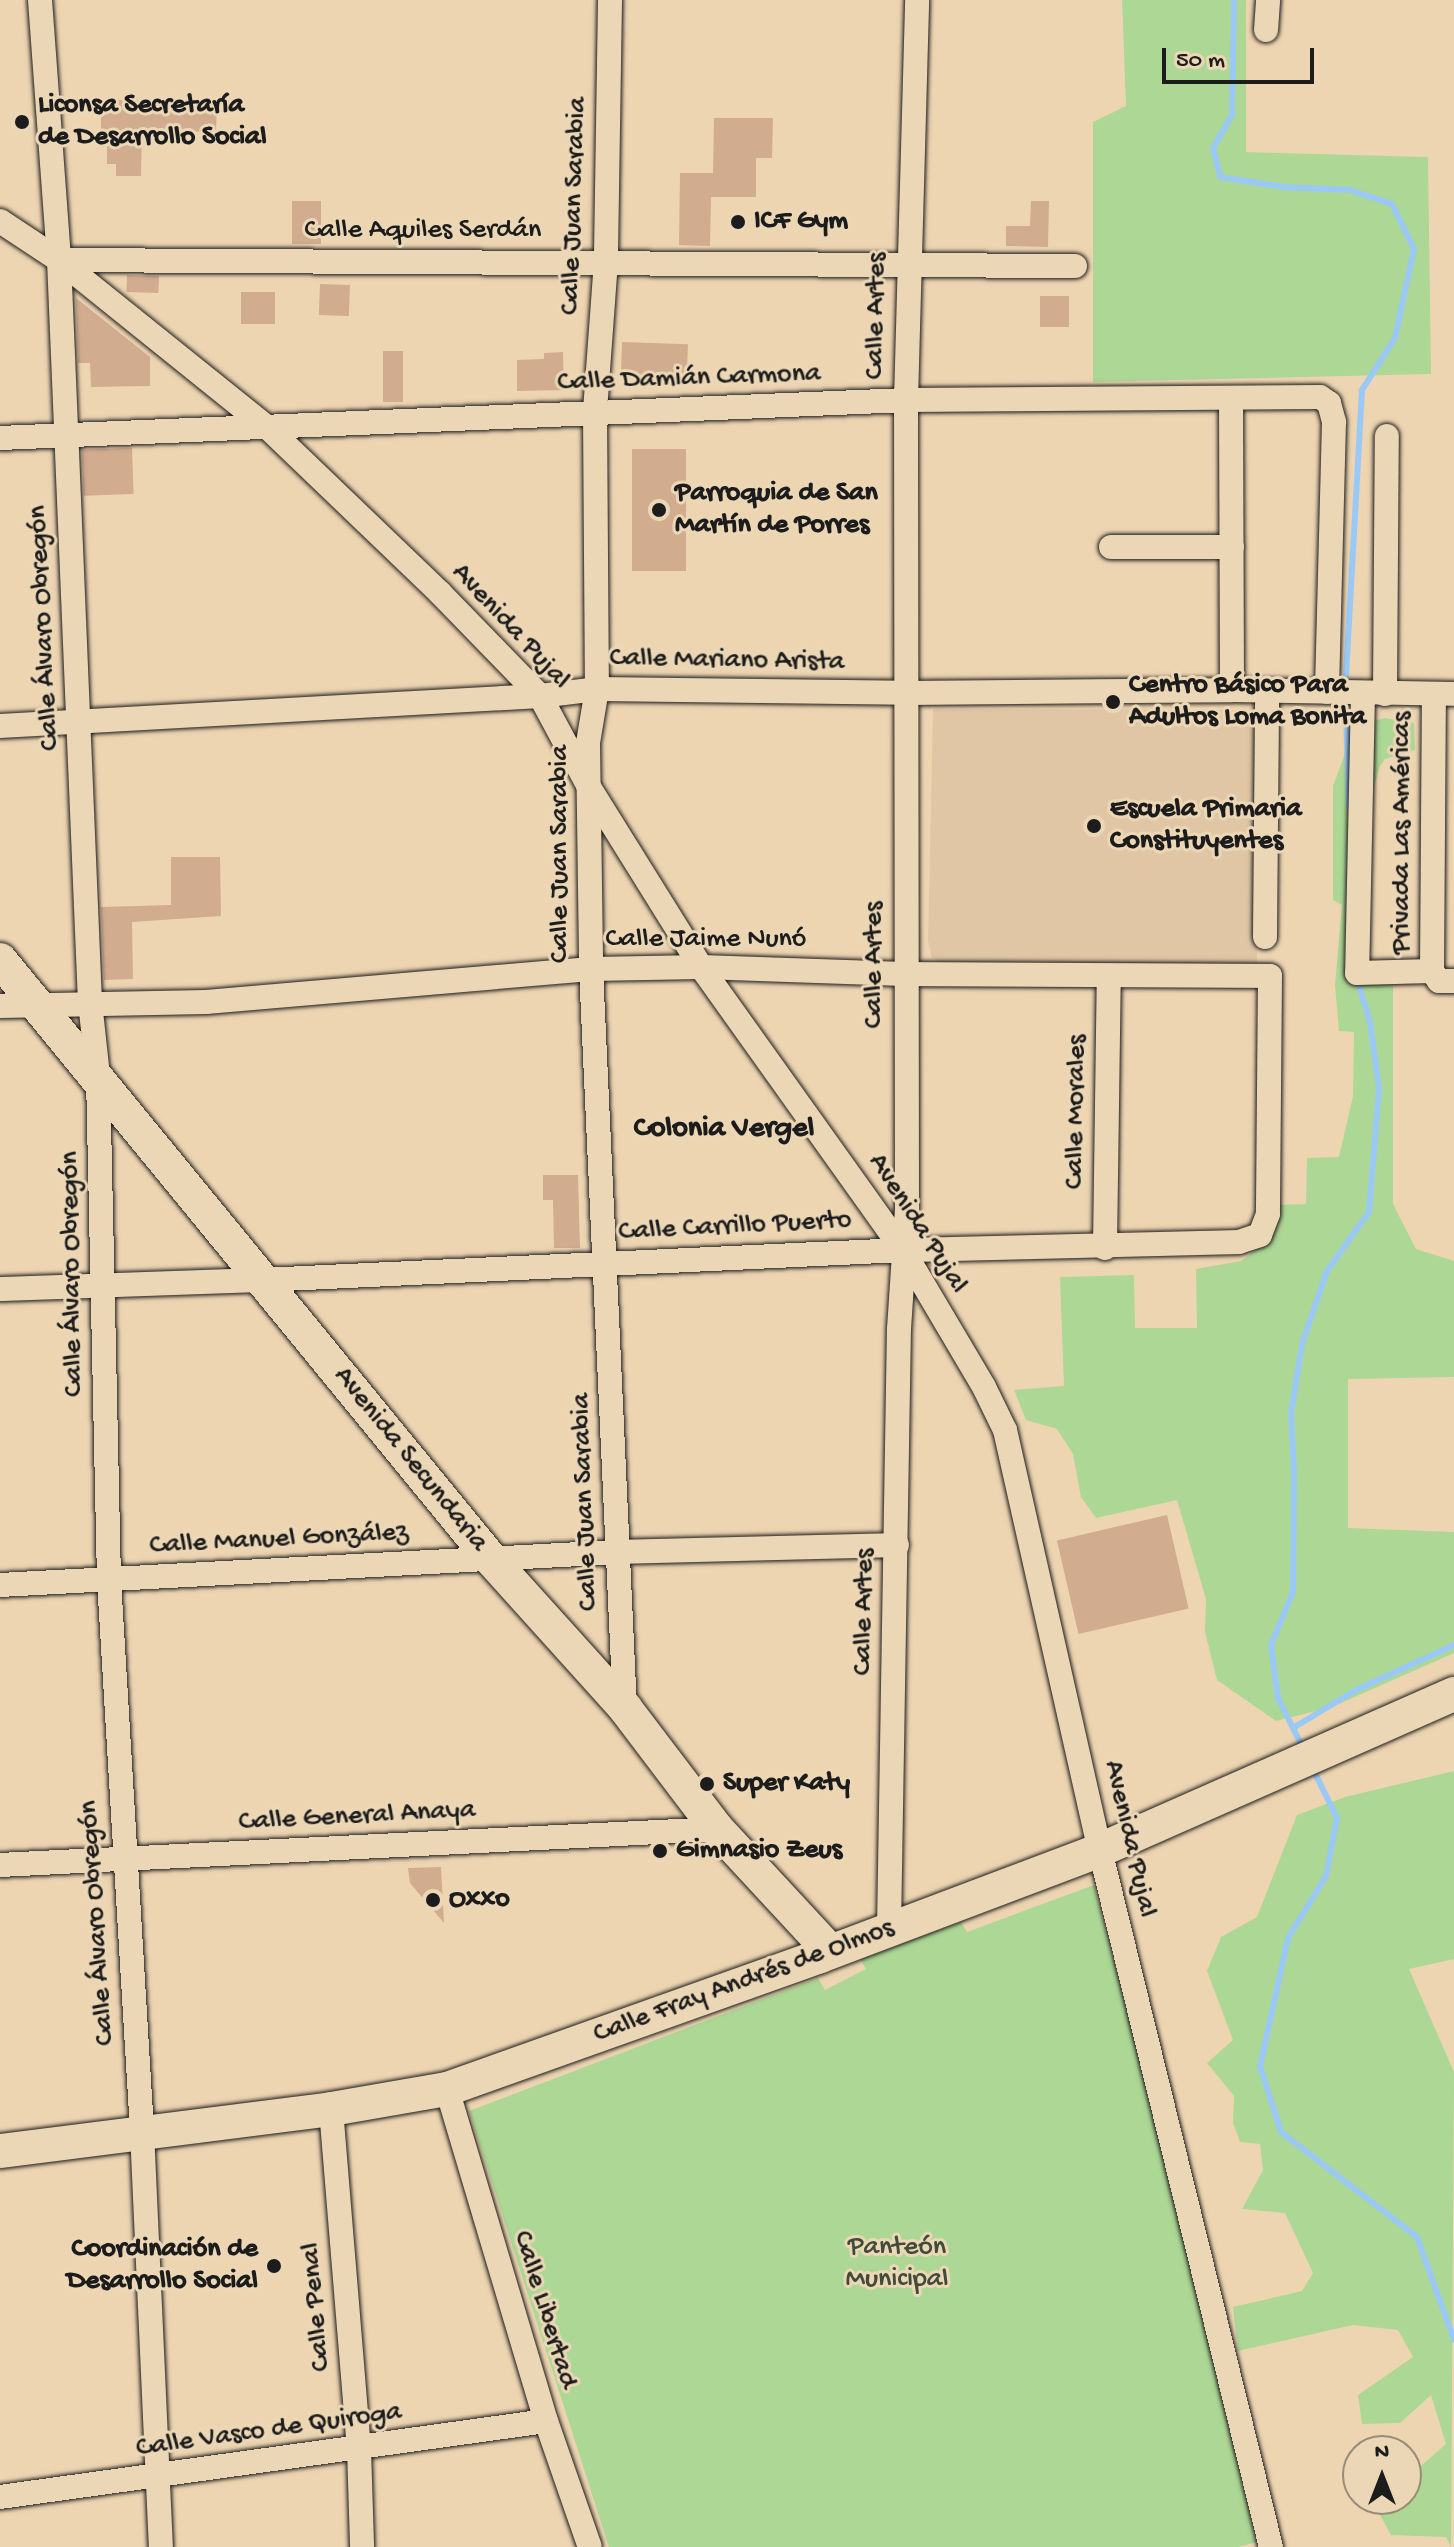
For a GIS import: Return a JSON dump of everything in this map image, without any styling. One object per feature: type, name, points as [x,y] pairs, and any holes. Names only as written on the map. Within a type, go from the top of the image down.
[{"type":"street","name":"Calle Álvaro Obregón","points":[[40,0],[59,260],[65,437],[81,722],[90,1002],[98,1076],[109,1580],[123,1858],[142,2131],[161,2547]]},
{"type":"street","name":"Calle Juan Sarabia","points":[[610,0],[606,261],[595,412],[597,689],[588,743],[591,969],[607,1263],[625,1708]]},
{"type":"street","name":"Calle Artes","points":[[889,1929],[903,1250],[907,1207],[904,974],[907,263],[917,0]]},
{"type":"street","points":[[1266,30],[1268,0]]},
{"type":"street","name":"Avenida Pujal","points":[[0,221],[59,260],[267,427],[440,593],[540,696],[589,787],[701,967],[903,1250],[984,1387],[1005,1430],[1100,1850],[1271,2547]]},
{"type":"street","name":"Calle Aquiles Serdán","points":[[59,260],[1075,266]]},
{"type":"street","name":"Calle Damián Carmona","points":[[0,438],[906,400],[1320,397],[1329,403],[1334,422],[1327,692]]},
{"type":"street","points":[[1231,398],[1232,690]]},
{"type":"street","points":[[1387,436],[1357,973],[1443,976]]},
{"type":"street","points":[[1111,547],[1232,547]]},
{"type":"street","name":"Calle Mariano Arista","points":[[0,726],[540,696],[597,689],[906,693],[1232,690],[1444,694]]},
{"type":"street","points":[[1265,937],[1267,691]]},
{"type":"street","name":"Privada Las Américas","points":[[1443,976],[1444,694]]},
{"type":"street","name":"Avenida Secundaria","points":[[0,960],[490,1558],[625,1708],[717,1829],[830,1951]]},
{"type":"street","name":"Calle Jaime Nunó","points":[[0,1006],[206,1002],[591,969],[701,967],[904,974],[1270,976]]},
{"type":"street","name":"Calle Carrillo Puerto","points":[[0,1289],[903,1250],[1105,1248],[1239,1242],[1260,1235],[1268,1214],[1270,976]]},
{"type":"street","name":"Calle Morales","points":[[1105,1248],[1109,977]]},
{"type":"street","name":"Calle Manuel González","points":[[0,1585],[617,1552],[897,1545]]},
{"type":"street","name":"Calle Fray Andrés de Olmos","points":[[0,2151],[331,2109],[447,2089],[1100,1850],[1454,1694]]},
{"type":"street","name":"Calle General Anaya","points":[[0,1865],[717,1829]]},
{"type":"street","name":"Calle Libertad","points":[[447,2089],[546,2421],[590,2547]]},
{"type":"street","name":"Calle Penal","points":[[331,2109],[359,2449],[362,2547]]},
{"type":"street","name":"Calle Vasco de Quiroga","points":[[0,2497],[546,2421]]},
{"type":"shaded area","name":"Escuela Primaria Constituyentes","points":[[933,709],[1255,710],[1257,964],[941,962],[932,958],[928,941]]},
{"type":"green space","points":[[1122,0],[1246,0],[1246,152],[1428,157],[1431,374],[1093,382],[1093,122],[1126,106]]},
{"type":"green space","points":[[1384,718],[1414,723],[1415,750],[1385,759],[1380,766],[1359,836],[1365,967],[1393,980],[1393,1204],[1416,1249],[1454,1261],[1454,1377],[1348,1379],[1348,1528],[1454,1532],[1454,1653],[1332,1707],[1276,1721],[1217,1680],[1205,1632],[1206,1599],[1177,1500],[1096,1518],[1081,1497],[1073,1454],[1057,1429],[1026,1420],[1014,1390],[1064,1386],[1060,1277],[1134,1275],[1135,1328],[1197,1328],[1196,1269],[1241,1261],[1262,1245],[1273,1205],[1306,1204],[1307,1158],[1339,1157],[1353,1096],[1354,1032],[1339,1031],[1335,985],[1342,905],[1333,900],[1333,786],[1355,727]]},
{"type":"green space","points":[[1454,1771],[1454,1959],[1409,1969],[1454,2072],[1451,2547],[1446,2537],[1391,2535],[1380,2515],[1422,2515],[1422,2465],[1446,2444],[1431,2395],[1400,2423],[1362,2424],[1358,2395],[1413,2357],[1398,2330],[1353,2325],[1238,2351],[1233,2307],[1302,2291],[1313,2273],[1285,2213],[1242,2209],[1263,2170],[1260,2144],[1240,2142],[1233,2123],[1234,2096],[1207,2063],[1233,2040],[1207,1971],[1221,1937],[1257,1917],[1297,1815],[1345,1797]]},
{"type":"green space","name":"Panteón Municipal","points":[[1094,1885],[1147,2086],[1257,2542],[1238,2547],[609,2547],[469,2111],[818,1978],[825,1990],[866,1969],[860,1959],[961,1922],[967,1932]]},
{"type":"building","points":[[217,99],[216,132],[142,131],[141,176],[116,176],[116,164],[107,164],[107,130],[101,130],[101,111],[107,111],[107,100]]},
{"type":"building","points":[[714,118],[773,118],[772,158],[756,158],[756,197],[711,197],[710,246],[679,245],[680,173],[713,173]]},
{"type":"building","points":[[292,201],[321,201],[321,244],[292,244]]},
{"type":"building","points":[[1031,201],[1049,201],[1048,247],[1006,246],[1006,226],[1030,226]]},
{"type":"building","points":[[127,275],[159,276],[158,293],[126,292]]},
{"type":"building","points":[[320,284],[350,285],[349,316],[319,315]]},
{"type":"building","points":[[241,292],[275,292],[275,324],[241,324]]},
{"type":"building","points":[[1040,296],[1069,296],[1069,327],[1040,327]]},
{"type":"building","points":[[76,298],[150,357],[150,386],[91,387],[90,363],[78,363]]},
{"type":"building","points":[[622,342],[688,344],[687,377],[621,375]]},
{"type":"building","points":[[383,351],[403,351],[403,402],[383,402]]},
{"type":"building","points":[[563,352],[564,390],[517,391],[517,360],[544,359],[544,353]]},
{"type":"building","points":[[132,448],[134,494],[84,496],[82,450]]},
{"type":"building","name":"Parroquia de San Martín de Porres","points":[[632,449],[686,449],[686,571],[632,571]]},
{"type":"building","points":[[171,857],[220,857],[221,916],[132,922],[133,979],[104,980],[101,907],[171,905]]},
{"type":"building","points":[[543,1175],[578,1175],[580,1248],[554,1248],[553,1200],[543,1200]]},
{"type":"building","points":[[1167,1515],[1189,1609],[1078,1634],[1057,1540]]},
{"type":"building","name":"Oxxo","points":[[441,1867],[444,1923],[410,1883],[408,1868]]},
{"type":"waterway","points":[[1234,0],[1232,115],[1213,148],[1220,177],[1284,187],[1350,190],[1392,204],[1414,249],[1395,338],[1362,390],[1346,676]]},
{"type":"waterway","points":[[1346,709],[1349,805]]},
{"type":"waterway","points":[[1303,1748],[1278,1698],[1271,1645],[1293,1592],[1291,1413],[1302,1344],[1327,1271],[1369,1212],[1379,1088],[1370,1022],[1357,979]]},
{"type":"waterway","points":[[1293,1728],[1356,1690],[1454,1645]]},
{"type":"waterway","points":[[1313,1769],[1337,1818],[1326,1876],[1288,1938],[1260,2066],[1281,2132],[1417,2237],[1454,2340]]},
{"type":"place","name":"Liconsa Secretaría de Desarrollo Social","points":[[22,122]]},
{"type":"place","name":"ICF Gym","points":[[738,222]]},
{"type":"place","name":"Parroquia de San Martín de Porres","points":[[659,510]]},
{"type":"place","name":"Centro Básico Para Adultos Loma Bonita","points":[[1113,702]]},
{"type":"place","name":"Escuela Primaria Constituyentes","points":[[1094,826]]},
{"type":"place","name":"Super Katy","points":[[707,1784]]},
{"type":"place","name":"Gimnasio Zeus","points":[[660,1851]]},
{"type":"place","name":"Oxxo","points":[[433,1900]]},
{"type":"place","name":"Coordinación de Desarrollo Social","points":[[274,2266]]},
{"type":"district","name":"Colonia Vergel","points":[[724,1130]]}]
